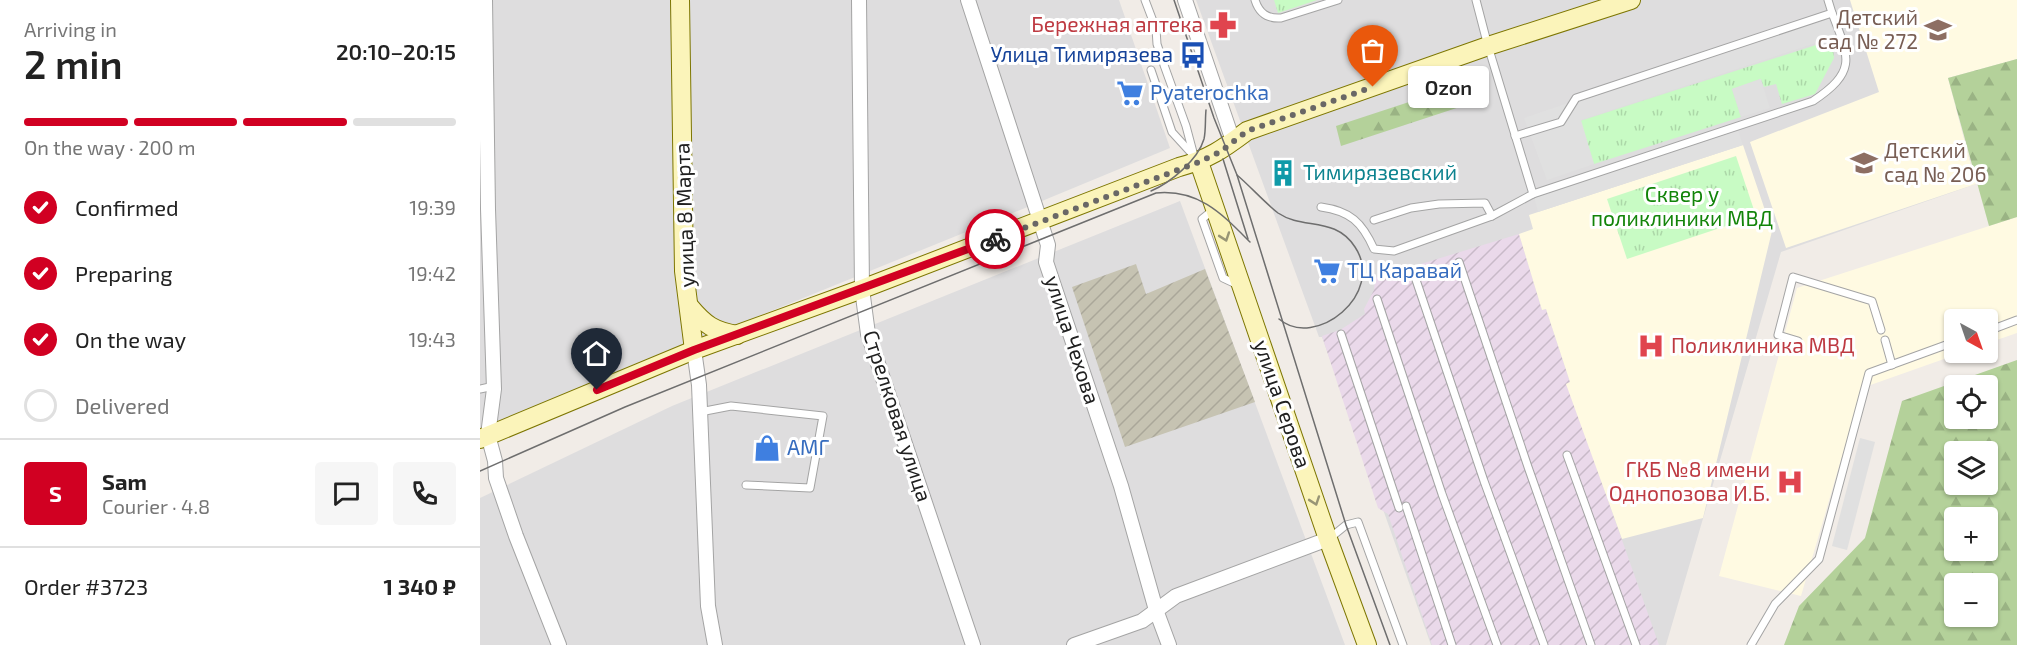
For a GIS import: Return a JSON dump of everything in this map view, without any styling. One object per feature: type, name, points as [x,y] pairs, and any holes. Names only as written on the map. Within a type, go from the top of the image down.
[{"type":"street","points":[[485,0],[494,386],[484,437],[495,461],[496,478],[516,536],[559,645]]},
{"type":"street","name":"улица 8 Марта","points":[[680,0],[684,271],[690,307],[700,412],[708,606],[715,645]]},
{"type":"street","name":"Стрелковая улица","points":[[859,0],[862,290],[868,334],[973,645]]},
{"type":"street","name":"улица Чехова","points":[[968,0],[1048,245],[1046,262],[1120,486],[1156,610],[1169,645]]},
{"type":"street","points":[[1185,0],[1233,141]]},
{"type":"street","points":[[484,437],[694,350],[862,290],[1196,159],[1220,152],[1247,131],[1488,46],[1631,0]]},
{"type":"street","name":"улица Серова","points":[[1196,159],[1215,208],[1328,540],[1367,645]]},
{"type":"street","points":[[690,307],[702,322],[712,328],[737,335]]},
{"type":"street","points":[[663,363],[681,345],[692,325]]},
{"type":"street","points":[[1074,645],[1142,621],[1176,596],[1328,540]]},
{"type":"lane","points":[[1145,0],[1156,29],[1157,44],[1196,159]]},
{"type":"lane","points":[[1255,0],[1263,15],[1281,18],[1338,0]]},
{"type":"lane","points":[[1476,0],[1533,194]]},
{"type":"lane","points":[[1321,207],[1343,212],[1356,220],[1366,231],[1374,249],[1394,251],[1492,216],[1533,194],[1813,101],[1832,88],[1848,60],[1828,0]]},
{"type":"lane","points":[[1515,136],[1561,122],[1575,98],[1832,13]]},
{"type":"lane","points":[[1151,70],[1172,132],[1196,159]]},
{"type":"lane","points":[[1374,220],[1412,208],[1485,203],[1492,216]]},
{"type":"lane","points":[[1459,262],[1528,467],[1592,645]]},
{"type":"lane","points":[[1414,274],[1484,481],[1544,645]]},
{"type":"lane","points":[[1798,341],[1779,335],[1792,278],[1872,301],[1881,330]]},
{"type":"lane","points":[[1377,299],[1442,494],[1497,645]]},
{"type":"lane","points":[[1998,327],[2017,320]]},
{"type":"lane","points":[[1341,334],[1452,645]]},
{"type":"lane","points":[[1885,340],[1892,365]]},
{"type":"lane","points":[[1751,645],[1775,603],[1819,559],[1869,373],[1944,346]]},
{"type":"lane","points":[[480,389],[494,386]]},
{"type":"lane","points":[[700,412],[731,406],[823,416],[810,488],[746,485]]},
{"type":"lane","points":[[1567,455],[1636,645]]},
{"type":"lane","points":[[1328,540],[1346,525],[1358,522],[1403,645]]},
{"type":"shaded area","points":[[480,0],[1119,0],[1170,148],[480,429]]},
{"type":"shaded area","points":[[1196,0],[2017,0],[2017,59],[1948,78],[1976,184],[1781,252],[1666,645],[1431,645],[1322,337],[1319,337]]},
{"type":"shaded area","name":"Детский сад № 206","points":[[1850,0],[2017,0],[2017,59],[1948,78],[1976,184],[1786,248],[1750,142],[1879,92]]},
{"type":"shaded area","points":[[1828,15],[1834,37],[1581,120],[1594,164],[1547,180],[1524,118]]},
{"type":"shaded area","points":[[1761,79],[1770,108],[1741,117],[1732,89]]},
{"type":"shaded area","points":[[1737,126],[1743,145],[1538,212],[1533,194]]},
{"type":"shaded area","name":"Поликлиника МВД","points":[[1743,145],[1772,231],[1703,518],[1622,539],[1566,384],[1570,382],[1546,309],[1542,310],[1519,234],[1533,229],[1529,215]]},
{"type":"shaded area","points":[[1180,201],[1345,645],[480,645],[480,498],[672,406]]},
{"type":"shaded area","name":"ГКБ №8 имени Однопозова И.Б.","points":[[2017,217],[2017,333],[1998,340],[1998,309],[1944,309],[1944,359],[1862,388],[1801,596],[1719,576],[1797,288]]},
{"type":"shaded area","points":[[1519,234],[1542,310],[1546,309],[1570,382],[1567,384],[1659,645],[1432,645],[1388,514],[1378,508],[1322,336],[1340,330],[1365,314],[1364,309],[1374,290],[1375,278]]},
{"type":"shaded area","points":[[1136,264],[1146,294],[1205,269],[1255,402],[1125,447],[1072,287]]},
{"type":"shaded area","points":[[1860,438],[1875,442],[1847,550],[1832,546]]},
{"type":"green space","points":[[1274,0],[1317,0],[1278,13]]},
{"type":"green space","points":[[1816,45],[1823,52],[1833,49],[1834,58],[1815,94],[1782,104],[1776,84],[1764,87],[1760,79],[1732,89],[1741,117],[1594,164],[1580,121]]},
{"type":"green space","points":[[2017,59],[2017,217],[1989,226],[1948,78]]},
{"type":"green space","points":[[1479,79],[1484,99],[1341,146],[1336,126]]},
{"type":"green space","name":"Сквер у поликлиники МВД","points":[[1736,156],[1756,216],[1627,259],[1607,199]]},
{"type":"green space","points":[[2017,360],[2017,645],[1784,645],[1799,606],[1865,538],[1902,401],[1944,386],[1944,429],[1998,429],[1998,375],[1975,375]]},
{"type":"tram line","points":[[1174,0],[1214,118],[1237,175],[1346,525],[1390,645]]},
{"type":"tram line","points":[[1151,191],[1175,177],[1196,155],[1204,139],[1206,110]]},
{"type":"tram line","points":[[1223,159],[1248,239]]},
{"type":"tram line","points":[[1237,175],[1278,213],[1298,221],[1328,227],[1347,237],[1355,247],[1362,265],[1361,282],[1354,299],[1342,312],[1327,322],[1310,327],[1294,327],[1279,319]]},
{"type":"tram line","points":[[480,471],[625,407],[1156,193],[1185,195],[1197,199],[1219,213],[1250,242]]},
{"type":"way so far","points":[[995,239],[1179,167],[1199,162],[1220,152],[1247,131],[1373,87]]},
{"type":"place","name":"Бережная аптека","points":[[1223,25]]},
{"type":"place","name":"Детский сад № 272","points":[[1938,30]]},
{"type":"place","name":"Улица Тимирязева","points":[[1193,55]]},
{"type":"place","name":"Ozon","points":[[1373,87]]},
{"type":"place","name":"Pyaterochka","points":[[1130,93]]},
{"type":"place","name":"Детский сад № 206","points":[[1864,163]]},
{"type":"place","name":"Тимирязевский","points":[[1283,173]]},
{"type":"place","name":"ТЦ Каравай","points":[[1327,271]]},
{"type":"place","name":"Поликлиника МВД","points":[[1651,346]]},
{"type":"place","name":"АМГ","points":[[767,448]]},
{"type":"place","name":"ГКБ №8 имени Однопозова И.Б.","points":[[1790,482]]},
{"type":"route","points":[[597,390],[694,350],[862,290],[995,239]]}]
